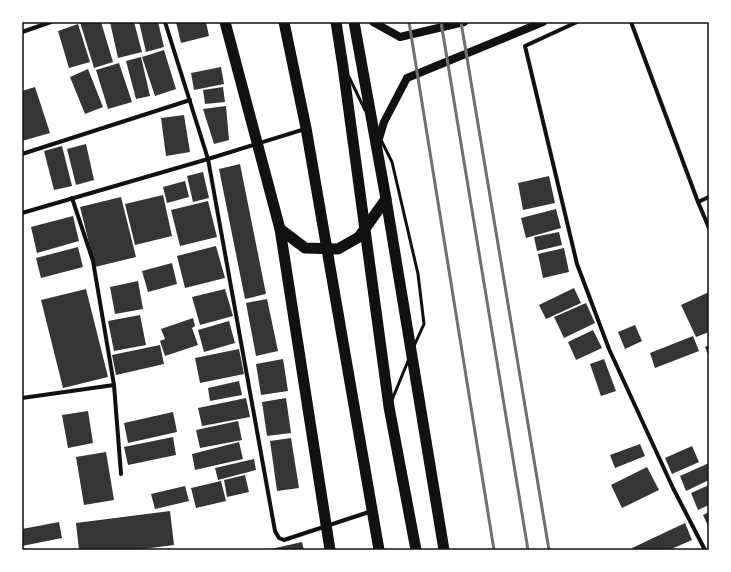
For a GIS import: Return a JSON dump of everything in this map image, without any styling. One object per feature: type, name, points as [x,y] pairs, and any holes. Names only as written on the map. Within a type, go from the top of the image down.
[{"type":"highway","points":[[225,22],[280,229],[330,550]]},
{"type":"highway","points":[[284,22],[306,128],[379,550]]},
{"type":"highway","points":[[336,22],[389,407],[416,550]]},
{"type":"highway","points":[[354,22],[386,199],[444,550]]},
{"type":"highway","points":[[280,229],[305,248],[338,249],[359,237],[386,199]]},
{"type":"main road","points":[[373,22],[400,37],[464,22]]},
{"type":"main road","points":[[376,147],[384,122],[407,78],[544,22]]},
{"type":"street","points":[[22,32],[51,22]]},
{"type":"street","points":[[165,22],[208,159],[275,531],[279,538],[284,540],[373,511]]},
{"type":"street","points":[[577,22],[525,46],[576,264],[609,350],[673,488],[705,550]]},
{"type":"street","points":[[631,22],[709,228]]},
{"type":"street","points":[[22,154],[190,100]]},
{"type":"street","points":[[22,213],[208,159],[306,128]]},
{"type":"street","points":[[698,202],[709,197]]},
{"type":"street","points":[[72,198],[93,261],[114,385],[121,474]]},
{"type":"street","points":[[22,398],[114,385]]},
{"type":"lane","points":[[343,67],[392,162],[418,274],[424,324],[389,407]]},
{"type":"building","points":[[80,22],[101,22],[113,62],[94,68]]},
{"type":"building","points":[[110,22],[134,22],[142,52],[118,58]]},
{"type":"building","points":[[139,22],[158,22],[164,47],[146,52]]},
{"type":"building","points":[[176,22],[206,22],[209,36],[181,43]]},
{"type":"building","points":[[78,24],[90,62],[69,68],[58,31]]},
{"type":"building","points":[[164,50],[176,89],[155,96],[142,57]]},
{"type":"building","points":[[141,57],[150,96],[136,99],[126,61]]},
{"type":"building","points":[[119,63],[132,102],[108,109],[96,70]]},
{"type":"building","points":[[221,67],[224,84],[194,90],[191,73]]},
{"type":"building","points":[[88,69],[103,107],[85,114],[70,77]]},
{"type":"building","points":[[35,87],[50,133],[22,141],[22,91]]},
{"type":"building","points":[[223,87],[225,102],[205,104],[203,90]]},
{"type":"building","points":[[226,106],[229,140],[214,144],[203,109]]},
{"type":"building","points":[[184,115],[190,152],[166,156],[161,118]]},
{"type":"building","points":[[86,144],[94,180],[76,185],[67,149]]},
{"type":"building","points":[[62,146],[72,186],[54,190],[44,151]]},
{"type":"building","points":[[240,164],[266,294],[245,299],[219,169]]},
{"type":"building","points":[[203,172],[209,198],[193,202],[187,176]]},
{"type":"building","points":[[549,176],[555,203],[523,210],[518,183]]},
{"type":"building","points":[[185,181],[189,197],[167,203],[163,187]]},
{"type":"building","points":[[163,195],[172,236],[135,245],[125,204]]},
{"type":"building","points":[[121,197],[136,257],[95,267],[80,207]]},
{"type":"building","points":[[208,201],[217,237],[180,246],[171,210]]},
{"type":"building","points":[[556,209],[561,228],[526,238],[521,218]]},
{"type":"building","points":[[73,216],[79,241],[37,253],[31,227]]},
{"type":"building","points":[[559,232],[562,245],[537,251],[534,237]]},
{"type":"building","points":[[216,246],[225,278],[185,288],[177,256]]},
{"type":"building","points":[[78,247],[83,267],[41,278],[36,258]]},
{"type":"building","points":[[564,248],[569,272],[543,278],[538,254]]},
{"type":"building","points":[[172,263],[177,284],[148,292],[142,271]]},
{"type":"building","points":[[138,281],[143,309],[115,314],[110,287]]},
{"type":"building","points":[[574,288],[581,303],[546,319],[539,305]]},
{"type":"building","points":[[86,289],[108,377],[63,388],[41,300]]},
{"type":"building","points":[[225,289],[233,316],[200,325],[192,297]]},
{"type":"building","points":[[709,292],[709,332],[696,337],[681,305]]},
{"type":"building","points":[[267,299],[278,351],[256,356],[246,303]]},
{"type":"building","points":[[586,303],[595,323],[564,338],[554,317]]},
{"type":"building","points":[[140,315],[146,345],[114,351],[108,321]]},
{"type":"building","points":[[193,318],[195,326],[192,328],[198,345],[165,356],[160,341],[165,339],[161,329]]},
{"type":"building","points":[[229,321],[235,343],[204,352],[198,330]]},
{"type":"building","points":[[635,325],[642,341],[625,349],[618,332]]},
{"type":"building","points":[[593,330],[602,348],[576,360],[568,342]]},
{"type":"building","points":[[693,336],[699,351],[655,368],[650,353]]},
{"type":"building","points":[[160,345],[164,364],[116,375],[112,355]]},
{"type":"building","points":[[709,345],[709,357],[705,347]]},
{"type":"building","points":[[239,349],[244,374],[200,383],[195,358]]},
{"type":"building","points":[[283,359],[288,391],[261,395],[256,364]]},
{"type":"building","points":[[604,359],[616,391],[601,396],[590,364]]},
{"type":"building","points":[[239,381],[242,395],[210,401],[208,388]]},
{"type":"building","points":[[246,398],[250,417],[202,426],[198,408]]},
{"type":"building","points":[[286,398],[291,433],[267,436],[262,402]]},
{"type":"building","points":[[88,411],[93,443],[68,448],[62,415]]},
{"type":"building","points":[[173,412],[177,432],[128,443],[124,423]]},
{"type":"building","points":[[238,421],[242,440],[200,448],[196,430]]},
{"type":"building","points":[[173,437],[176,455],[128,465],[124,447]]},
{"type":"building","points":[[291,438],[299,488],[277,491],[270,441]]},
{"type":"building","points":[[239,442],[243,459],[195,470],[192,454]]},
{"type":"building","points":[[640,444],[645,456],[615,468],[610,455]]},
{"type":"building","points":[[692,446],[699,462],[672,474],[665,458]]},
{"type":"building","points":[[106,452],[114,500],[84,505],[76,457]]},
{"type":"building","points":[[254,459],[256,470],[218,480],[215,468]]},
{"type":"building","points":[[709,463],[709,480],[686,491],[680,476]]},
{"type":"building","points":[[647,467],[659,490],[622,508],[611,485]]},
{"type":"building","points":[[245,475],[249,492],[227,497],[224,480]]},
{"type":"building","points":[[221,481],[226,501],[196,508],[191,488]]},
{"type":"building","points":[[709,485],[709,505],[698,510],[691,493]]},
{"type":"building","points":[[185,486],[189,501],[155,509],[151,494]]},
{"type":"building","points":[[170,511],[174,545],[135,550],[79,550],[76,523]]},
{"type":"building","points":[[709,512],[709,528],[703,515]]},
{"type":"building","points":[[59,522],[62,538],[22,546],[22,529]]},
{"type":"building","points":[[685,523],[692,540],[669,550],[633,550],[632,548]]},
{"type":"building","points":[[302,542],[304,550],[271,550],[271,549]]},
{"type":"railway","points":[[409,22],[494,550]]},
{"type":"railway","points":[[441,22],[528,550]]},
{"type":"railway","points":[[461,22],[549,550]]}]
